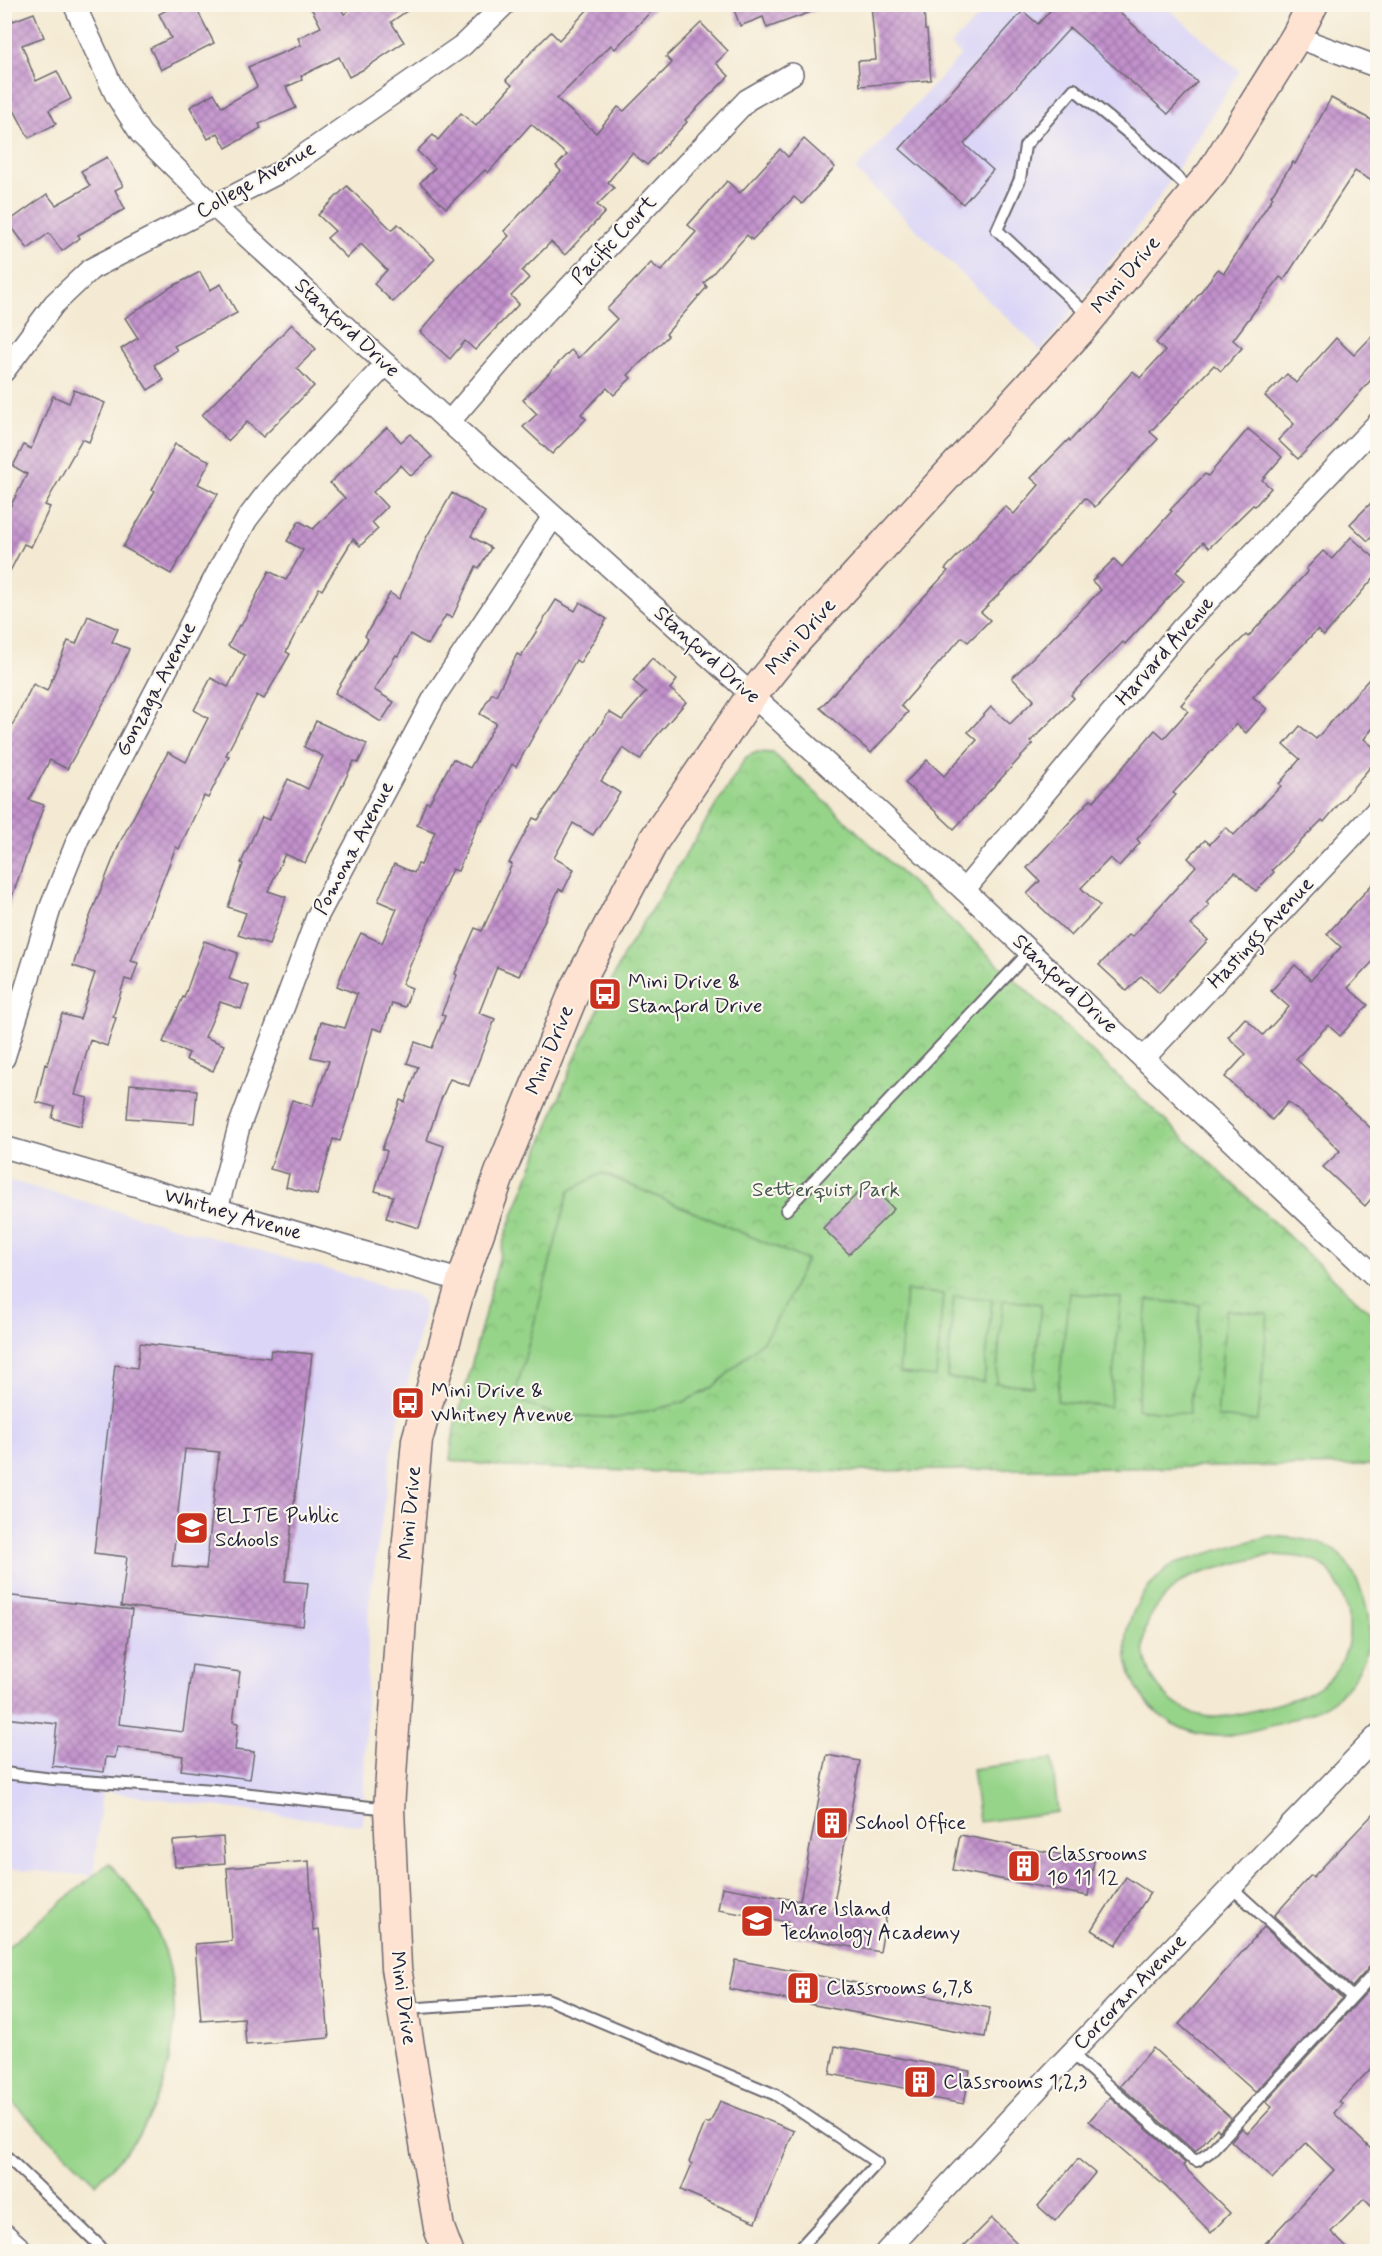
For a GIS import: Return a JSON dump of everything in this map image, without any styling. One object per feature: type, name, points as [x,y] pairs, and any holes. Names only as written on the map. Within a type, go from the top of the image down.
[{"type":"street","name":"Stanford Drive","points":[[74,4],[116,95],[141,134],[214,206],[964,890],[1377,1279]]},
{"type":"street","name":"College Avenue","points":[[4,371],[54,304],[91,269],[280,172],[462,45],[505,4]]},
{"type":"street","name":"Mini Drive","points":[[448,2252],[440,2228],[396,1968],[389,1809],[401,1618],[417,1440],[462,1281],[500,1173],[575,990],[654,840],[752,695],[803,633],[1091,317],[1212,172],[1296,37],[1313,4]]},
{"type":"street","points":[[1296,37],[1377,67]]},
{"type":"street","name":"Pacific Court","points":[[449,422],[525,334],[747,100],[792,75]]},
{"type":"street","name":"Gonzaga Avenue","points":[[4,1058],[50,909],[78,839],[247,519],[273,485],[386,364]]},
{"type":"street","name":"Harvard Avenue","points":[[964,890],[1182,628],[1377,423]]},
{"type":"street","name":"Pomona Avenue","points":[[217,1209],[239,1127],[316,917],[435,696],[553,517]]},
{"type":"street","name":"Hastings Avenue","points":[[1144,1058],[1377,809]]},
{"type":"street","name":"Whitney Avenue","points":[[4,1147],[462,1281]]},
{"type":"street","name":"Corcoran Avenue","points":[[886,2252],[1071,2053],[1377,1735]]},
{"type":"street","points":[[4,2234],[24,2252]]},
{"type":"lane","points":[[1091,317],[997,230],[1020,179],[1025,146],[1074,89],[1134,138],[1194,194]]},
{"type":"lane","points":[[786,1210],[1029,952]]},
{"type":"lane","points":[[4,1773],[53,1779],[214,1790],[389,1809]]},
{"type":"lane","points":[[1231,1887],[1351,1996]]},
{"type":"lane","points":[[1071,2053],[1189,2157],[1197,2161],[1210,2152],[1377,1969]]},
{"type":"lane","points":[[403,2009],[546,1999],[776,2095],[877,2163],[796,2252]]},
{"type":"lane","points":[[4,2154],[100,2246],[102,2252]]},
{"type":"shaded area","points":[[991,5],[1164,5],[1240,71],[1155,204],[1041,351],[855,170],[961,55],[950,45]]},
{"type":"shaded area","name":"ELITE Public Schools","points":[[4,1179],[414,1294],[423,1301],[424,1312],[392,1451],[369,1605],[363,1826],[102,1791],[93,1876],[5,1868]]},
{"type":"green space","name":"Setterquist Park","points":[[757,752],[773,753],[1377,1319],[1377,1465],[696,1473],[506,1467],[450,1460],[453,1436],[505,1236],[573,1063],[625,952],[746,757]]},
{"type":"green space","points":[[602,1173],[806,1260],[782,1311],[763,1341],[712,1388],[681,1403],[617,1418],[557,1415],[514,1399],[569,1191]]},
{"type":"green space","points":[[906,1291],[943,1294],[936,1377],[899,1373]]},
{"type":"green space","points":[[1069,1293],[1121,1298],[1110,1407],[1057,1401]]},
{"type":"green space","points":[[954,1296],[992,1299],[984,1382],[947,1378]]},
{"type":"green space","points":[[1003,1300],[1041,1304],[1033,1386],[996,1383]]},
{"type":"green space","points":[[1148,1300],[1200,1305],[1189,1414],[1137,1409]]},
{"type":"green space","points":[[1226,1310],[1268,1314],[1258,1421],[1217,1417]]},
{"type":"green space","points":[[1269,1536],[1294,1538],[1321,1544],[1335,1551],[1352,1571],[1365,1601],[1369,1630],[1368,1645],[1358,1672],[1349,1685],[1327,1704],[1300,1717],[1268,1727],[1225,1736],[1196,1733],[1171,1723],[1151,1707],[1136,1687],[1128,1663],[1127,1638],[1133,1612],[1149,1587],[1172,1565]],"holes":[[[1271,1555],[1312,1560],[1324,1566],[1334,1578],[1345,1605],[1349,1629],[1348,1641],[1340,1663],[1324,1683],[1316,1689],[1273,1705],[1217,1717],[1200,1715],[1184,1709],[1158,1687],[1145,1656],[1144,1639],[1148,1622],[1154,1611],[1171,1591],[1187,1579]]]},
{"type":"green space","points":[[1052,1759],[1058,1812],[979,1822],[972,1769]]},
{"type":"green space","points":[[109,1863],[137,1897],[156,1929],[167,1958],[173,1987],[174,2017],[172,2047],[165,2076],[154,2105],[136,2139],[96,2184],[5,2095],[4,1950]]},
{"type":"building","points":[[4,4],[7,4],[13,21],[34,13],[44,37],[22,45],[36,81],[57,71],[71,99],[49,110],[56,124],[29,138],[4,91]]},
{"type":"building","points":[[178,4],[194,4],[214,43],[161,70],[150,48],[171,38],[159,14]]},
{"type":"building","points":[[309,4],[339,4],[344,14],[357,4],[417,4],[391,22],[404,42],[364,69],[349,77],[339,57],[301,76],[302,80],[286,87],[296,108],[259,124],[261,128],[226,148],[218,133],[208,139],[190,107],[214,93],[222,107],[257,87],[248,67],[301,45],[298,38],[321,27]]},
{"type":"building","points":[[593,4],[658,4],[615,49],[611,45],[557,99],[596,133],[618,107],[624,111],[672,63],[666,57],[701,23],[728,51],[716,63],[729,76],[685,120],[687,122],[647,165],[632,153],[608,182],[614,188],[597,205],[605,212],[565,255],[551,242],[522,271],[529,278],[511,296],[519,304],[475,350],[465,341],[450,359],[420,332],[457,289],[509,236],[504,231],[561,171],[556,166],[567,155],[531,124],[488,173],[485,170],[446,208],[420,183],[435,168],[417,151],[433,135],[438,140],[461,113],[476,126],[512,85],[506,80],[533,50],[551,32],[559,40]]},
{"type":"building","points":[[732,4],[825,4],[825,7],[767,28],[763,17],[740,26]]},
{"type":"building","points":[[871,4],[924,4],[931,80],[860,86],[858,61],[876,60]]},
{"type":"building","points":[[1056,4],[1110,4],[1197,82],[1168,114],[1070,28],[964,144],[993,170],[963,204],[900,149],[1023,11],[1038,24]]},
{"type":"building","points":[[1331,98],[1377,123],[1377,184],[1355,171],[1284,280],[1280,277],[1233,340],[1242,348],[1221,371],[1214,365],[1150,432],[1158,439],[1095,507],[1085,498],[1019,574],[981,612],[990,620],[968,642],[962,637],[901,706],[908,712],[871,753],[820,708],[948,571],[945,569],[1005,506],[1014,514],[1039,485],[1031,478],[1069,439],[1070,441],[1133,371],[1140,378],[1165,351],[1156,343],[1190,306],[1218,269],[1224,273],[1293,162],[1295,164]]},
{"type":"building","points":[[804,139],[835,167],[802,204],[794,197],[752,240],[747,235],[704,283],[707,287],[666,334],[668,336],[628,375],[631,378],[614,395],[607,388],[581,414],[586,419],[552,454],[523,427],[537,414],[523,400],[571,350],[579,358],[617,319],[607,309],[651,263],[661,271],[696,232],[688,225],[727,181],[740,193],[780,149],[788,157]]},
{"type":"building","points":[[107,157],[123,186],[115,190],[125,209],[78,235],[80,238],[62,251],[49,233],[28,249],[8,222],[47,194],[56,205],[90,186],[81,171]]},
{"type":"building","points":[[347,186],[392,230],[398,224],[435,259],[393,302],[374,284],[387,270],[361,244],[347,258],[327,238],[335,231],[318,215]]},
{"type":"building","points":[[200,272],[210,290],[221,284],[237,313],[174,346],[177,350],[154,365],[164,380],[148,390],[121,349],[138,338],[125,318],[171,287]]},
{"type":"building","points":[[292,324],[316,349],[297,368],[314,386],[263,437],[247,422],[228,441],[202,415]]},
{"type":"building","points":[[1377,331],[1377,373],[1298,459],[1278,440],[1294,424],[1265,396],[1287,374],[1296,383],[1336,338],[1354,355]]},
{"type":"building","points":[[74,390],[105,403],[89,442],[82,439],[45,505],[50,507],[31,547],[24,544],[4,583],[4,505],[10,507],[27,474],[13,466],[24,445],[31,449],[53,396],[69,403]]},
{"type":"building","points":[[387,427],[401,442],[410,434],[432,457],[411,476],[401,465],[373,492],[387,507],[372,522],[378,529],[360,546],[353,539],[322,590],[319,588],[286,652],[290,654],[264,699],[257,695],[226,755],[229,756],[208,798],[204,796],[179,849],[176,847],[131,961],[138,963],[132,981],[125,979],[107,1046],[90,1040],[75,1095],[88,1098],[81,1126],[52,1118],[55,1107],[36,1102],[45,1064],[47,1065],[62,1014],[80,1019],[95,973],[73,966],[85,929],[120,842],[168,752],[186,762],[208,718],[194,710],[211,678],[228,687],[245,655],[228,646],[239,625],[241,626],[269,571],[286,580],[303,550],[287,541],[299,521],[313,529],[345,498],[330,483]]},
{"type":"building","points":[[1248,429],[1282,457],[1262,480],[1271,488],[1255,506],[1253,505],[1209,548],[1203,542],[1176,572],[1185,580],[1125,644],[1123,642],[1071,695],[1074,698],[1030,742],[1033,744],[954,829],[905,783],[927,760],[944,776],[977,740],[968,732],[991,707],[1010,724],[1034,700],[1012,678],[1101,590],[1092,581],[1114,559],[1122,567],[1172,511],[1170,510],[1205,474],[1208,476]]},
{"type":"building","points":[[175,444],[210,461],[198,484],[218,494],[171,574],[123,547],[155,491],[152,490]]},
{"type":"building","points":[[452,493],[485,512],[471,536],[491,548],[479,568],[476,566],[452,618],[446,615],[428,645],[410,634],[398,656],[396,655],[374,690],[394,702],[381,722],[335,693],[368,639],[365,636],[390,593],[399,599],[426,538]]},
{"type":"building","points":[[1377,497],[1377,531],[1368,541],[1350,524]]},
{"type":"building","points":[[1351,537],[1377,560],[1377,574],[1324,636],[1317,630],[1253,697],[1267,709],[1246,733],[1236,724],[1173,793],[1176,795],[1137,839],[1140,843],[1119,866],[1110,858],[1081,888],[1100,906],[1071,936],[1027,894],[1040,881],[1027,868],[1091,799],[1094,801],[1155,730],[1164,738],[1188,711],[1181,705],[1216,664],[1246,635],[1248,637],[1308,571],[1306,569],[1323,551],[1332,559]]},
{"type":"building","points":[[556,600],[575,611],[580,602],[607,619],[580,663],[576,660],[516,767],[512,764],[482,820],[480,819],[458,871],[452,869],[402,984],[412,988],[405,1007],[392,1003],[382,1031],[373,1028],[340,1141],[333,1139],[317,1195],[286,1187],[289,1174],[270,1169],[292,1100],[313,1106],[329,1061],[311,1057],[321,1022],[345,1028],[357,994],[337,986],[346,963],[361,933],[382,943],[397,909],[378,901],[394,864],[414,873],[418,864],[421,865],[435,832],[417,825],[426,802],[429,803],[453,759],[470,768],[496,723],[480,714],[492,693],[496,695],[517,654],[521,656]]},
{"type":"building","points":[[88,616],[118,629],[112,642],[129,649],[114,684],[67,769],[50,760],[29,800],[44,805],[8,908],[4,908],[4,742],[33,684],[47,691],[68,641],[76,644]]},
{"type":"building","points":[[652,658],[677,680],[670,689],[686,702],[654,739],[640,760],[623,748],[601,781],[620,793],[593,835],[573,823],[554,858],[574,869],[563,891],[559,889],[519,976],[497,967],[479,1013],[495,1019],[469,1086],[450,1079],[439,1104],[427,1140],[444,1146],[419,1228],[386,1218],[393,1196],[375,1191],[387,1151],[382,1149],[400,1100],[405,1102],[418,1067],[407,1063],[415,1042],[432,1048],[445,1016],[441,1015],[457,975],[455,974],[475,928],[482,931],[512,864],[509,863],[533,818],[538,820],[609,712],[622,720],[646,692],[633,681]]},
{"type":"building","points":[[1377,670],[1377,723],[1364,739],[1377,750],[1377,759],[1324,822],[1322,820],[1272,870],[1274,872],[1256,891],[1235,872],[1206,902],[1209,905],[1191,925],[1208,940],[1159,993],[1141,976],[1127,991],[1099,965],[1129,935],[1132,937],[1196,866],[1188,858],[1205,840],[1210,844],[1226,827],[1234,835],[1281,786],[1279,784],[1300,759],[1284,745],[1300,726],[1316,739]]},
{"type":"building","points":[[316,721],[367,744],[358,763],[354,761],[305,863],[285,854],[268,891],[286,897],[269,945],[238,935],[246,913],[228,907],[243,864],[241,863],[262,817],[269,820],[288,779],[308,789],[323,756],[304,747]]},
{"type":"building","points":[[1377,879],[1377,957],[1348,988],[1368,1005],[1340,1036],[1328,1025],[1296,1059],[1377,1134],[1377,1192],[1365,1206],[1323,1167],[1340,1151],[1304,1115],[1288,1102],[1272,1120],[1225,1077],[1246,1054],[1228,1037],[1245,1018],[1263,1035],[1289,1007],[1271,991],[1295,965],[1311,980],[1341,947],[1327,934]]},
{"type":"building","points":[[204,941],[238,953],[229,979],[249,986],[241,1009],[220,1002],[205,1037],[224,1045],[213,1071],[186,1060],[189,1053],[163,1042],[184,998]]},
{"type":"building","points":[[130,1084],[197,1090],[194,1123],[127,1118]]},
{"type":"building","points":[[868,1183],[894,1209],[849,1254],[823,1228]]},
{"type":"building","points":[[140,1343],[270,1358],[271,1350],[312,1354],[285,1581],[308,1583],[303,1626],[121,1606],[127,1557],[94,1553],[115,1365],[137,1368]],"holes":[[[185,1449],[219,1452],[206,1569],[172,1566]]]},
{"type":"building","points":[[4,1595],[132,1610],[119,1724],[183,1732],[192,1665],[240,1672],[233,1722],[238,1723],[235,1750],[254,1752],[250,1779],[181,1770],[183,1756],[117,1747],[115,1758],[106,1757],[104,1772],[52,1766],[57,1724],[4,1718]]},
{"type":"building","points":[[827,1755],[860,1761],[833,1908],[886,1917],[880,1952],[786,1935],[788,1922],[718,1910],[722,1887],[800,1901]]},
{"type":"building","points":[[1377,1810],[1377,1962],[1372,1964],[1352,1987],[1274,1916],[1311,1875],[1313,1877]]},
{"type":"building","name":"Classrooms 10 11 12","points":[[960,1835],[1094,1861],[1088,1896],[953,1870]]},
{"type":"building","points":[[223,1837],[225,1863],[175,1867],[173,1841]]},
{"type":"building","points":[[309,1861],[313,1930],[319,1929],[329,2038],[246,2045],[244,2018],[201,2021],[195,1944],[232,1941],[227,1868]]},
{"type":"building","points":[[1126,1877],[1150,1893],[1116,1945],[1092,1930]]},
{"type":"building","points":[[1264,1927],[1342,1998],[1255,2092],[1179,2024]]},
{"type":"building","points":[[735,1960],[990,2008],[985,2037],[729,1989]]},
{"type":"building","points":[[1377,1981],[1377,2062],[1339,2102],[1342,2104],[1334,2113],[1377,2155],[1377,2212],[1364,2199],[1331,2232],[1351,2252],[1257,2252],[1334,2170],[1306,2143],[1272,2179],[1231,2141],[1242,2128],[1248,2133],[1272,2107],[1266,2102]]},
{"type":"building","name":"Classrooms 1,2,3","points":[[835,2046],[970,2071],[964,2104],[914,2095],[915,2090],[830,2074]]},
{"type":"building","points":[[1153,2048],[1231,2118],[1219,2131],[1217,2128],[1195,2152],[1120,2086]]},
{"type":"building","points":[[1110,2097],[1185,2163],[1183,2166],[1230,2213],[1211,2233],[1167,2188],[1089,2121]]},
{"type":"building","points":[[720,2101],[794,2131],[756,2222],[681,2190],[692,2164],[689,2162],[705,2123],[710,2123]]},
{"type":"building","points":[[1078,2159],[1095,2173],[1055,2221],[1038,2206]]},
{"type":"building","points":[[992,2218],[1026,2252],[958,2252]]},
{"type":"place","name":"Mini Drive & Stanford Drive","points":[[605,994]]},
{"type":"place","name":"Mini Drive & Whitney Avenue","points":[[408,1403]]},
{"type":"place","name":"ELITE Public Schools","points":[[192,1528]]},
{"type":"place","name":"School Office","points":[[832,1823]]},
{"type":"place","name":"Classrooms 10 11 12","points":[[1024,1866]]},
{"type":"place","name":"Mare Island Technology Academy","points":[[757,1921]]},
{"type":"place","name":"Classrooms 6,7,8","points":[[803,1988]]},
{"type":"place","name":"Classrooms 1,2,3","points":[[920,2082]]}]
